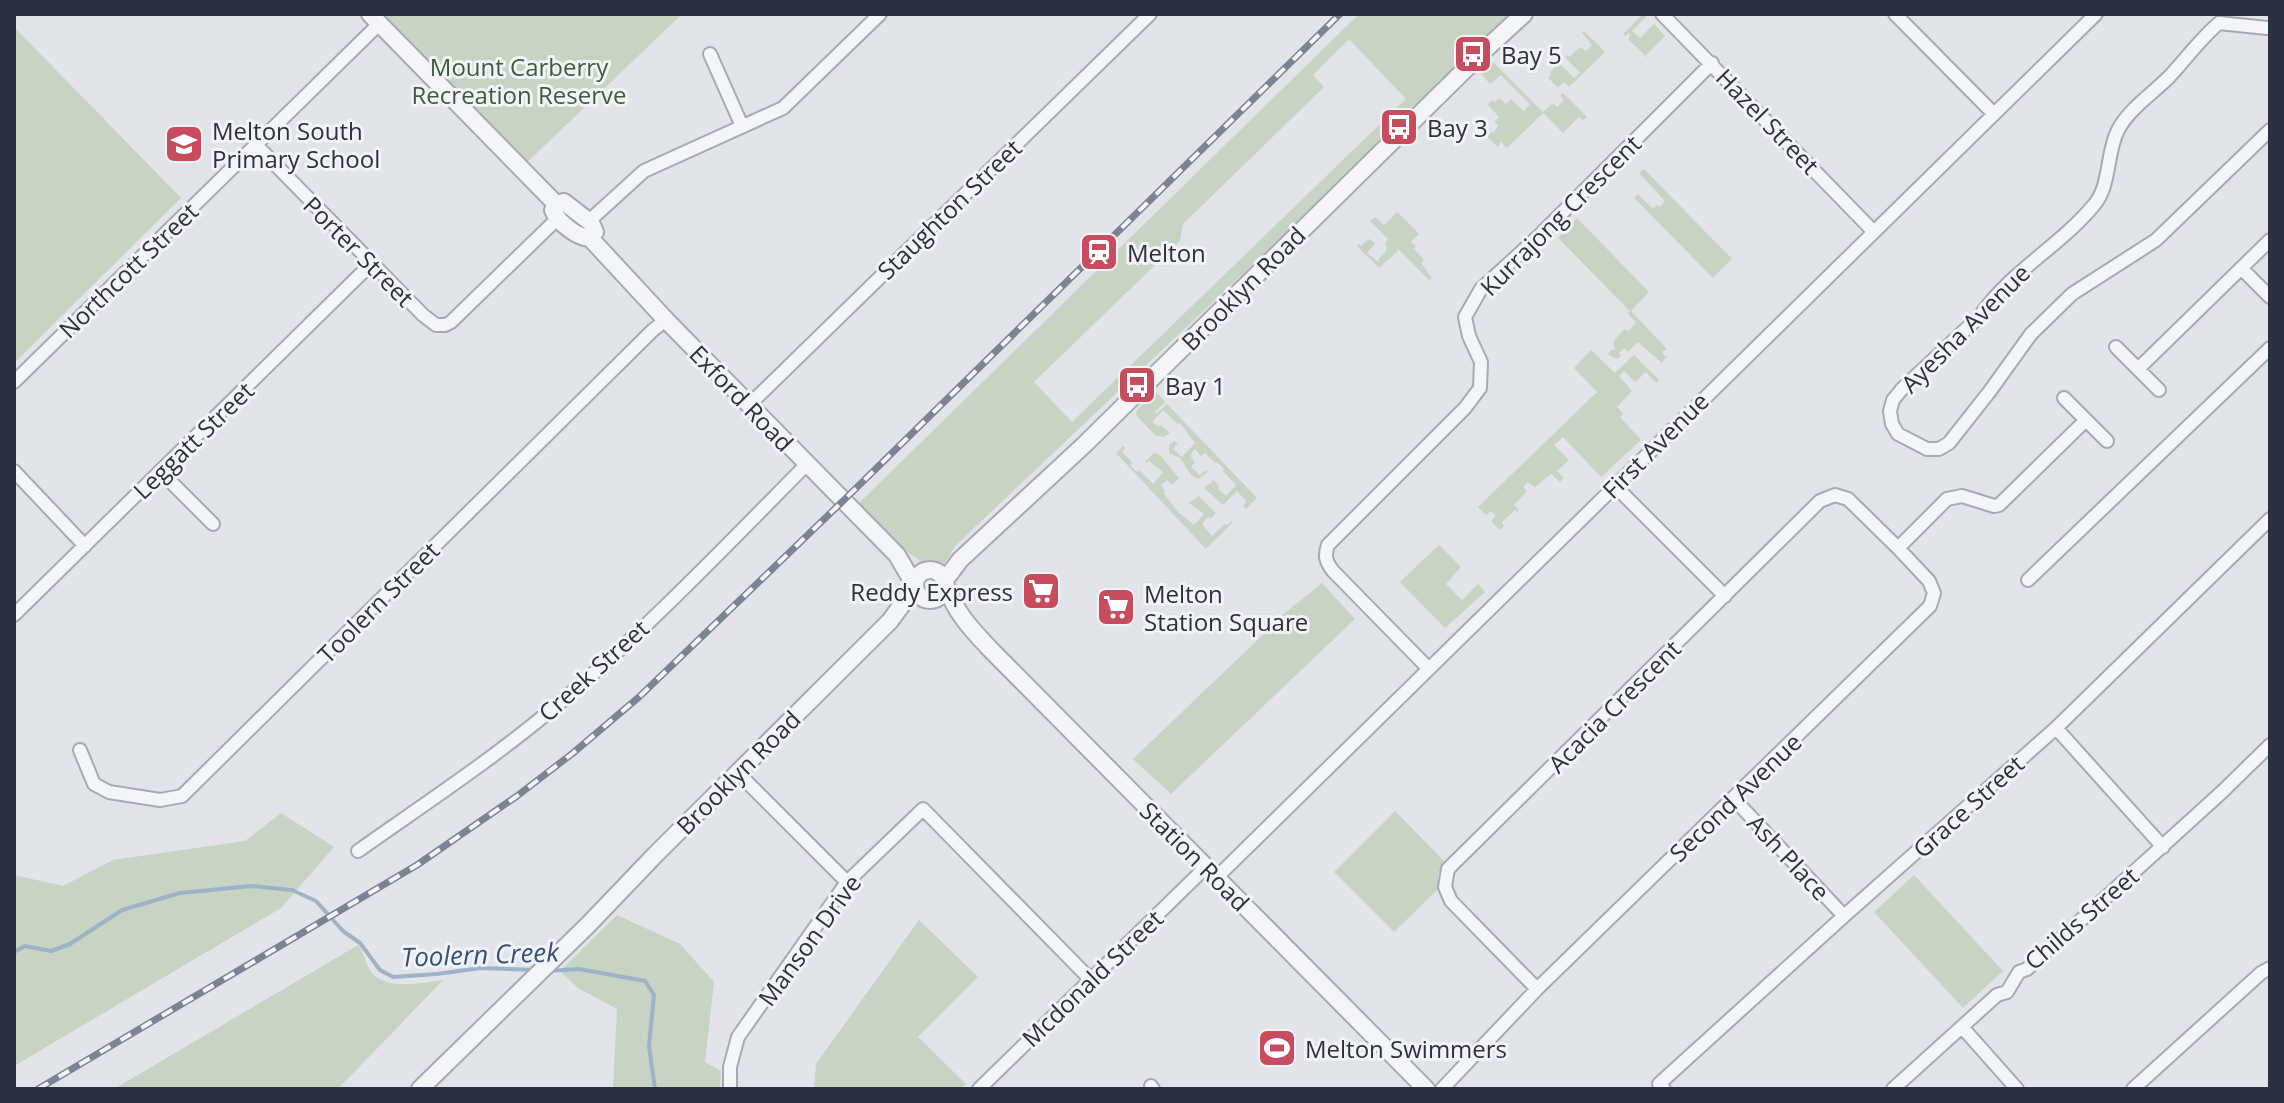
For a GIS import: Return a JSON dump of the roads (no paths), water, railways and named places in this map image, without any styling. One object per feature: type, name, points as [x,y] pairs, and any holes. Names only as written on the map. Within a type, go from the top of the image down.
[{"type":"street","points":[[590,230],[644,171],[783,108],[880,14]]},
{"type":"street","name":"Staughton Street","points":[[749,405],[1150,14]]},
{"type":"street","name":"Brooklyn Road","points":[[939,576],[1051,476],[1524,14]]},
{"type":"street","name":"Hazel Street","points":[[1662,14],[1873,231]]},
{"type":"street","points":[[1895,14],[1994,114]]},
{"type":"street","name":"First Avenue","points":[[1211,872],[1429,669],[2096,14]]},
{"type":"street","name":"Exford Road","points":[[374,19],[582,238],[590,230],[666,320],[897,555],[920,593]]},
{"type":"street","name":"Northcott Street","points":[[14,382],[256,145],[374,19]]},
{"type":"street","name":"Ayesha Avenue","points":[[2269,30],[2219,23],[2128,117],[2114,140],[2102,195],[1902,389],[1893,400],[1890,411],[1898,434],[1927,449],[1939,449],[1949,443],[2031,334],[2072,294],[2156,240],[2270,130]]},
{"type":"street","points":[[710,54],[742,126]]},
{"type":"street","name":"Kurrajong Crescent","points":[[1429,669],[1327,564],[1325,554],[1328,545],[1465,408],[1480,388],[1481,362],[1469,336],[1465,317],[1481,289],[1539,236],[1712,63]]},
{"type":"street","name":"Porter Street","points":[[256,145],[371,264],[431,322],[440,326],[451,322],[556,211]]},
{"type":"street","points":[[2138,369],[2270,240]]},
{"type":"street","name":"Leggatt Street","points":[[14,615],[371,264]]},
{"type":"street","points":[[2241,268],[2270,297]]},
{"type":"street","name":"Toolern Street","points":[[80,750],[94,784],[109,792],[160,800],[182,796],[666,320]]},
{"type":"street","points":[[2116,347],[2159,390]]},
{"type":"street","points":[[2028,580],[2270,348]]},
{"type":"street","points":[[2064,398],[2107,441]]},
{"type":"street","points":[[1898,548],[1947,499],[1962,496],[1999,505],[2086,420]]},
{"type":"street","name":"Creek Street","points":[[358,851],[492,756],[582,683],[807,464]]},
{"type":"street","points":[[14,471],[85,546]]},
{"type":"street","points":[[161,472],[213,524]]},
{"type":"street","points":[[1614,485],[1725,596]]},
{"type":"street","name":"Acacia Crescent","points":[[1537,989],[1451,901],[1445,887],[1448,869],[1820,501],[1835,495],[1848,499],[1898,548]]},
{"type":"street","name":"Grace Street","points":[[1661,1087],[1844,916],[2056,728],[2270,519]]},
{"type":"street","name":"Second Avenue","points":[[1442,1089],[1537,989],[1930,606],[1934,593],[1929,581],[1898,548]]},
{"type":"street","name":"Exford Road","points":[[897,555],[939,576]]},
{"type":"street","points":[[921,573],[939,576],[943,594],[940,597],[920,593],[921,573]]},
{"type":"street","name":"Station Road","points":[[939,576],[965,622],[1426,1089]]},
{"type":"street","name":"Brooklyn Road","points":[[420,1089],[920,593]]},
{"type":"street","name":"Station Road","points":[[920,593],[965,622]]},
{"type":"street","points":[[2056,728],[2163,847]]},
{"type":"street","name":"Childs Street","points":[[1893,1089],[1997,995],[2007,992],[2019,972],[2027,969],[2163,847],[2270,745]]},
{"type":"street","points":[[738,773],[847,882]]},
{"type":"street","name":"Ash Place","points":[[1734,799],[1844,916]]},
{"type":"street","name":"Manson Drive","points":[[730,1089],[730,1067],[738,1037],[847,882],[923,809],[1091,980]]},
{"type":"street","name":"Mcdonald Street","points":[[979,1089],[1091,980],[1211,872]]},
{"type":"street","points":[[2133,1089],[2270,968]]},
{"type":"street","points":[[1962,1027],[2017,1089]]},
{"type":"waterway","name":"Toolern Creek","points":[[14,952],[25,946],[51,951],[70,944],[122,910],[180,893],[251,886],[292,890],[316,901],[343,931],[360,943],[380,970],[393,977],[481,968],[535,970]]},
{"type":"waterway","name":"Toolern Creek","points":[[548,971],[579,969],[645,981],[654,995],[649,1046],[655,1089]]},
{"type":"railway","points":[[38,1089],[417,865],[573,753],[639,697],[844,500],[1340,14]]},
{"type":"place","name":"Bay 5","points":[[1473,54]]},
{"type":"place","name":"Bay 3","points":[[1399,127]]},
{"type":"place","name":"Melton South Primary School","points":[[184,144]]},
{"type":"place","name":"Melton","points":[[1099,252]]},
{"type":"place","name":"Bay 1","points":[[1137,385]]},
{"type":"place","name":"Reddy Express","points":[[1041,591]]},
{"type":"place","name":"Melton Station Square","points":[[1116,607]]},
{"type":"place","name":"Melton Swimmers","points":[[1277,1048]]},
{"type":"park label","name":"Mount Carberry Recreation Reserve","points":[[519,80]]}]
